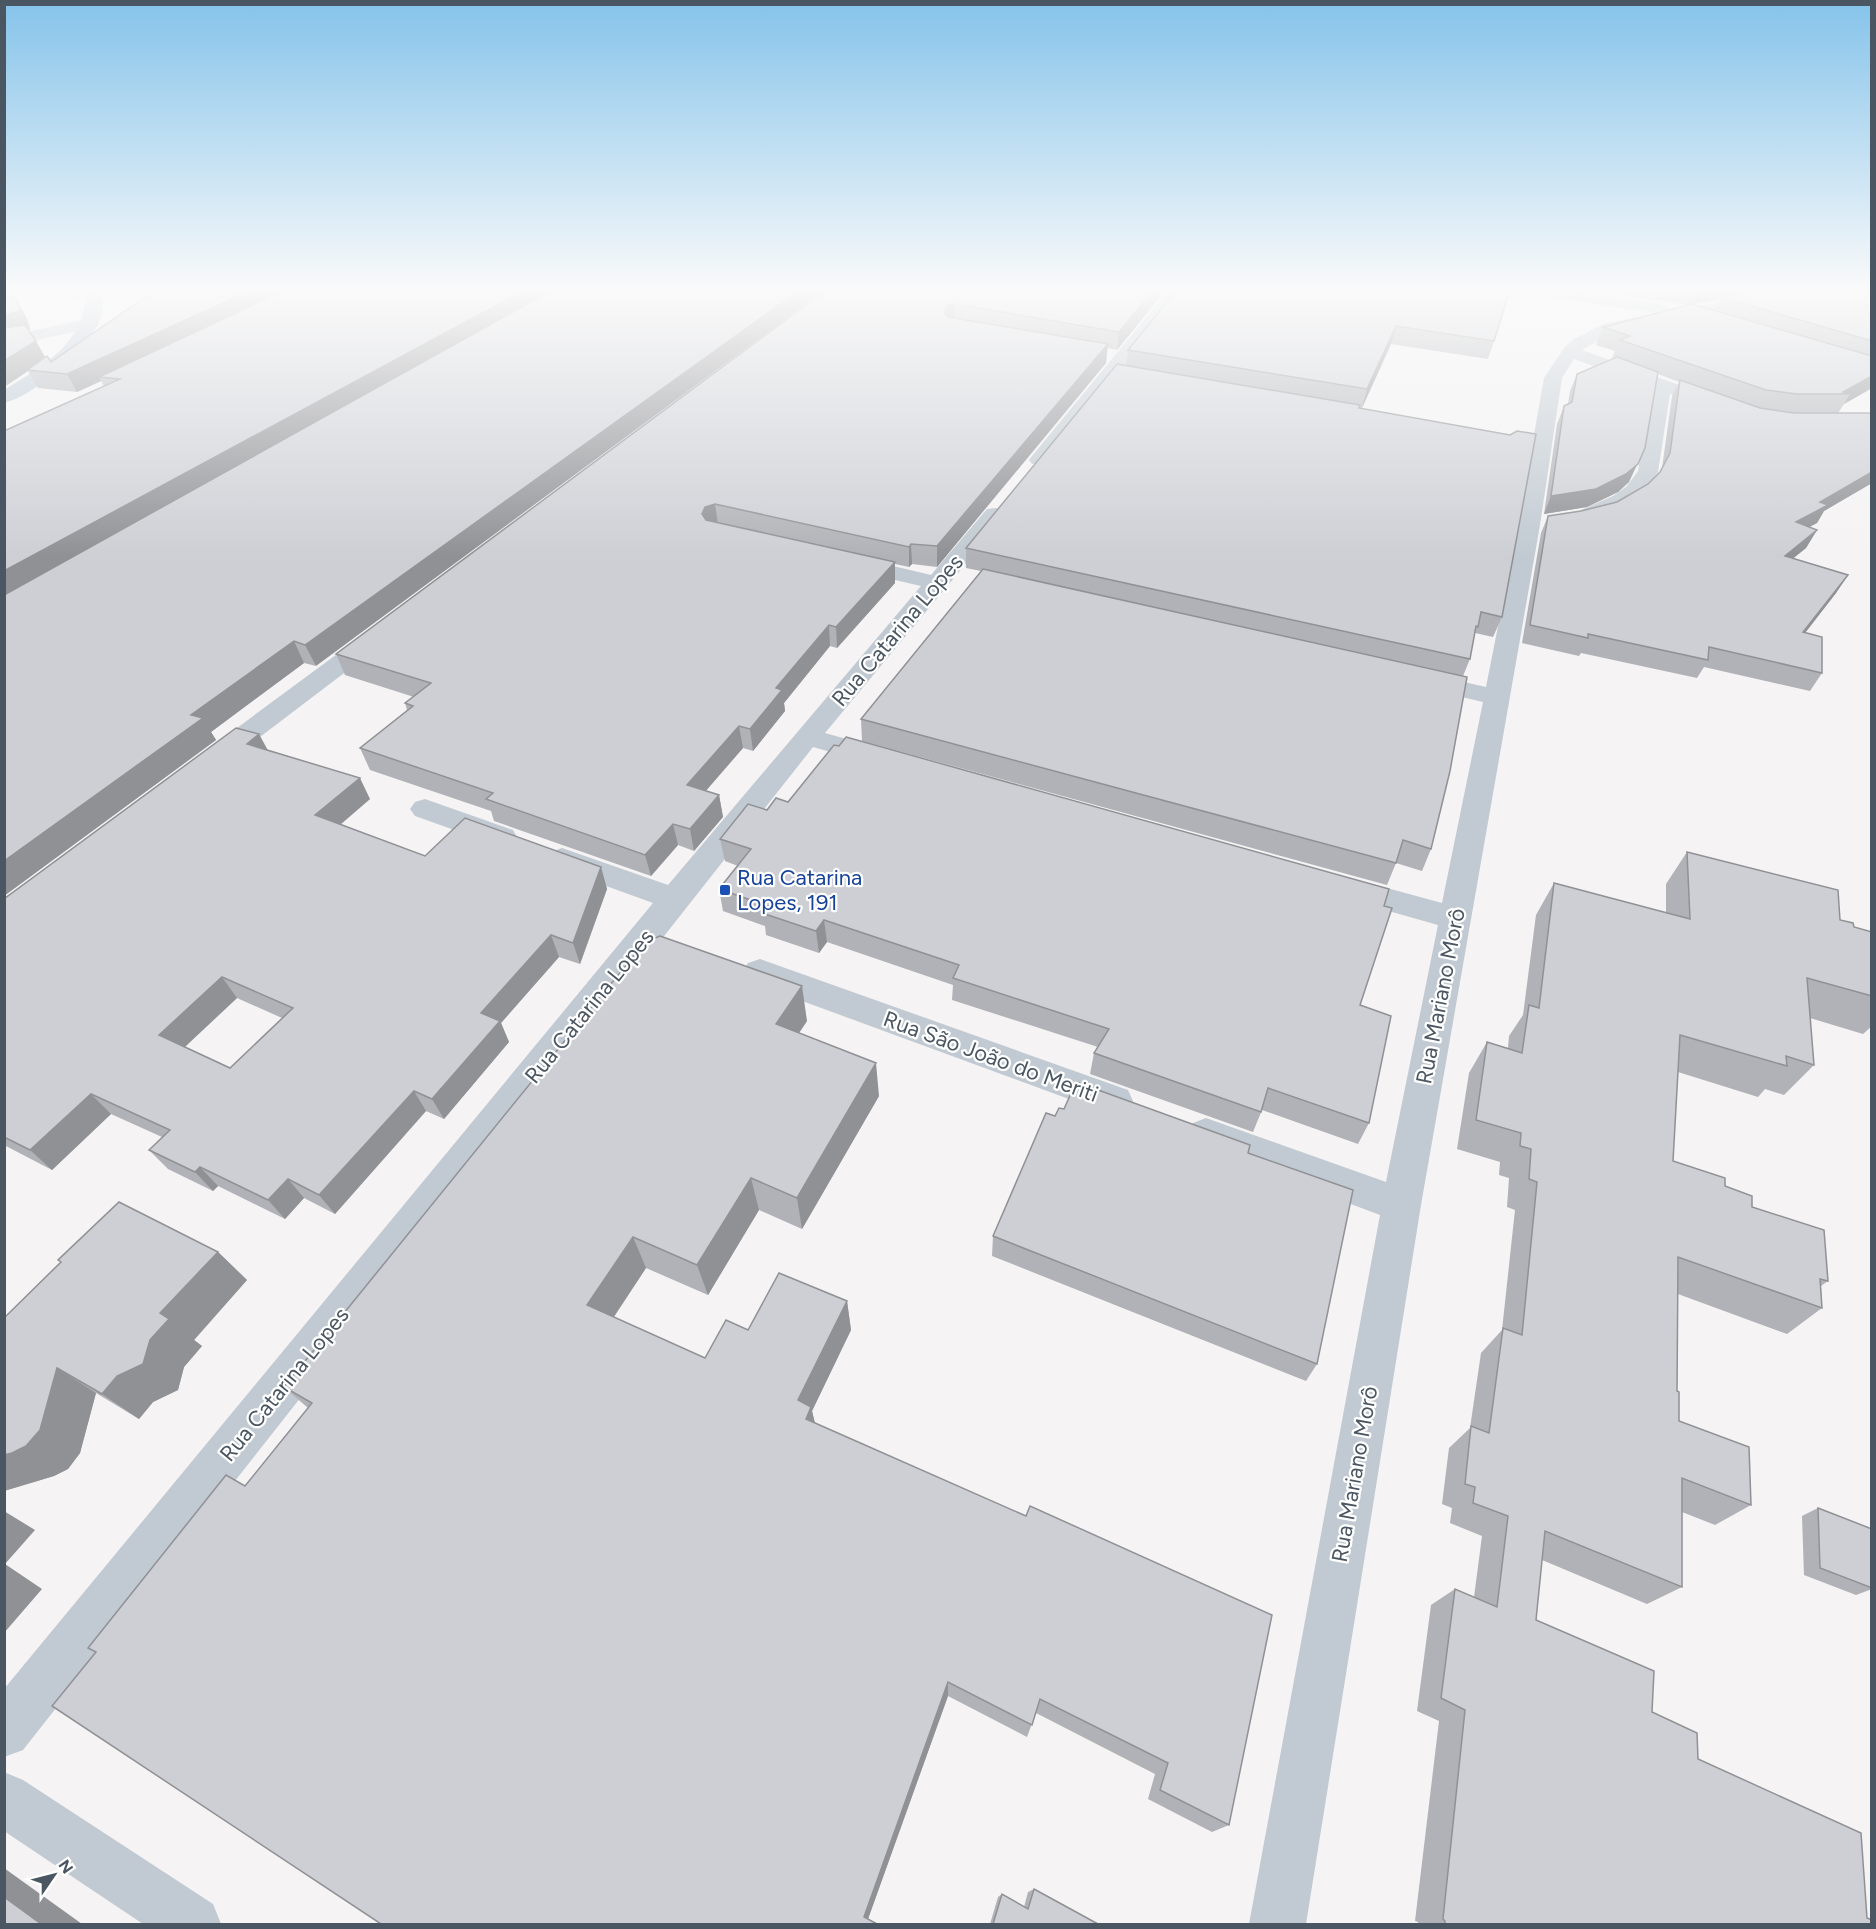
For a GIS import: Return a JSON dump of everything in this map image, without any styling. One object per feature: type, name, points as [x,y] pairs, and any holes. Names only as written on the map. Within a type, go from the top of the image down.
[{"type":"main road","points":[[4,398],[36,377]]},
{"type":"street","name":"Rua Catarina Lopes","points":[[4,1731],[807,737],[951,578],[1017,487],[1106,377]]},
{"type":"street","name":"Rua Mariano Morô","points":[[1276,1924],[1401,1205],[1496,697],[1547,523],[1531,445],[1554,377]]},
{"type":"street","points":[[1640,377],[1734,411]]},
{"type":"street","points":[[1547,523],[1602,511],[1621,501],[1634,490],[1648,472],[1662,385]]},
{"type":"street","points":[[830,558],[951,578]]},
{"type":"street","points":[[195,773],[394,623]]},
{"type":"street","points":[[1391,674],[1496,697]]},
{"type":"street","points":[[807,737],[906,764]]},
{"type":"street","points":[[425,809],[674,899]]},
{"type":"street","points":[[1317,879],[1454,918]]},
{"type":"street","points":[[649,932],[682,944]]},
{"type":"street","name":"Rua São João do Meriti","points":[[727,960],[1143,1111]]},
{"type":"street","points":[[1176,1124],[1401,1205]]},
{"type":"street","points":[[4,1799],[193,1924]]},
{"type":"building","points":[[99,377],[363,377],[4,571],[4,431],[120,379]]},
{"type":"building","points":[[396,377],[679,377],[305,645],[294,641],[191,715],[203,718],[4,861],[4,595]]},
{"type":"building","points":[[709,377],[1080,377],[937,546],[911,544],[909,547],[715,504],[705,507],[702,514],[706,520],[895,562],[836,627],[829,625],[776,688],[782,690],[750,729],[739,726],[687,785],[719,795],[690,829],[673,824],[645,855],[486,799],[493,793],[360,748],[413,706],[405,703],[431,683],[336,654]]},
{"type":"building","points":[[1106,377],[1194,377],[1360,405],[1359,408],[1510,435],[1517,431],[1536,434],[1502,617],[1481,612],[1470,659],[966,548]]},
{"type":"building","points":[[1294,377],[1373,377],[1367,389]]},
{"type":"building","points":[[1576,377],[1657,377],[1645,448],[1638,464],[1626,474],[1596,489],[1551,496],[1564,406],[1572,402]]},
{"type":"building","points":[[1728,377],[1870,377],[1843,392],[1850,394],[1796,394],[1766,390]]},
{"type":"building","points":[[1680,380],[1760,408],[1794,413],[1872,413],[1872,472],[1820,502],[1828,505],[1796,522],[1817,530],[1785,556],[1848,575],[1803,632],[1822,637],[1822,673],[1709,647],[1708,660],[1588,634],[1588,638],[1530,625],[1548,516],[1617,502],[1648,484],[1660,472],[1670,453]]},
{"type":"building","points":[[983,569],[1467,677],[1450,771],[1431,849],[1403,840],[1396,863],[861,719]]},
{"type":"building","points":[[236,728],[259,734],[247,744],[360,778],[315,815],[425,856],[465,818],[601,867],[573,943],[551,935],[481,1013],[500,1021],[432,1099],[414,1091],[319,1195],[288,1179],[268,1200],[200,1167],[195,1172],[149,1150],[170,1130],[91,1094],[30,1150],[4,1137],[4,899]],"holes":[[[222,977],[293,1008],[230,1068],[159,1035]]]},
{"type":"building","points":[[846,737],[1389,889],[1384,906],[1392,908],[1360,1005],[1391,1016],[1369,1123],[1268,1088],[1261,1112],[1094,1053],[1109,1029],[953,978],[959,965],[824,920],[816,931],[762,913],[768,906],[719,889],[751,849],[720,839],[748,804],[767,810],[776,798],[788,802],[834,745],[839,746]]},
{"type":"building","points":[[1687,852],[1838,890],[1840,920],[1872,932],[1872,996],[1807,978],[1814,1065],[1786,1056],[1787,1066],[1680,1035],[1673,1161],[1725,1178],[1725,1186],[1752,1196],[1752,1207],[1824,1230],[1828,1281],[1820,1279],[1822,1308],[1678,1257],[1677,1391],[1679,1392],[1679,1421],[1749,1447],[1751,1505],[1682,1478],[1682,1587],[1545,1531],[1536,1620],[1654,1671],[1652,1712],[1697,1733],[1698,1759],[1861,1833],[1867,1918],[1872,1920],[1872,1924],[1445,1924],[1443,1919],[1465,1710],[1441,1698],[1455,1589],[1497,1607],[1508,1516],[1473,1503],[1475,1487],[1465,1484],[1471,1426],[1489,1433],[1503,1328],[1522,1335],[1537,1182],[1529,1179],[1531,1149],[1520,1146],[1521,1133],[1476,1120],[1487,1042],[1522,1053],[1529,1005],[1539,1008],[1554,883],[1690,919]]},
{"type":"building","points":[[660,936],[802,986],[776,1024],[876,1063],[797,1198],[751,1178],[697,1265],[633,1237],[587,1305],[705,1358],[726,1320],[748,1330],[779,1273],[847,1301],[798,1400],[811,1407],[806,1419],[1026,1516],[1030,1506],[1272,1615],[1229,1825],[1160,1790],[1168,1763],[1040,1699],[1032,1725],[948,1682],[864,1917],[877,1924],[381,1924],[52,1706],[96,1652],[88,1648],[226,1475],[245,1486],[312,1403],[284,1387],[645,942]]},
{"type":"building","points":[[1076,1082],[1250,1145],[1248,1153],[1353,1190],[1317,1364],[993,1236],[1046,1113],[1055,1116],[1059,1108],[1064,1109]]},
{"type":"building","points":[[119,1202],[218,1252],[160,1313],[169,1319],[150,1340],[143,1364],[117,1376],[102,1394],[57,1368],[40,1430],[26,1446],[4,1455],[4,1318],[61,1262],[58,1260]]},
{"type":"building","points":[[1818,1508],[1872,1529],[1872,1588],[1820,1568]]},
{"type":"building","points":[[1034,1889],[1098,1924],[993,1924],[1002,1894],[1028,1909]]},
{"type":"building","points":[[4,1897],[41,1924],[4,1924]]},
{"type":"place","name":"Rua Catarina Lopes, 191","points":[[725,890]]}]
